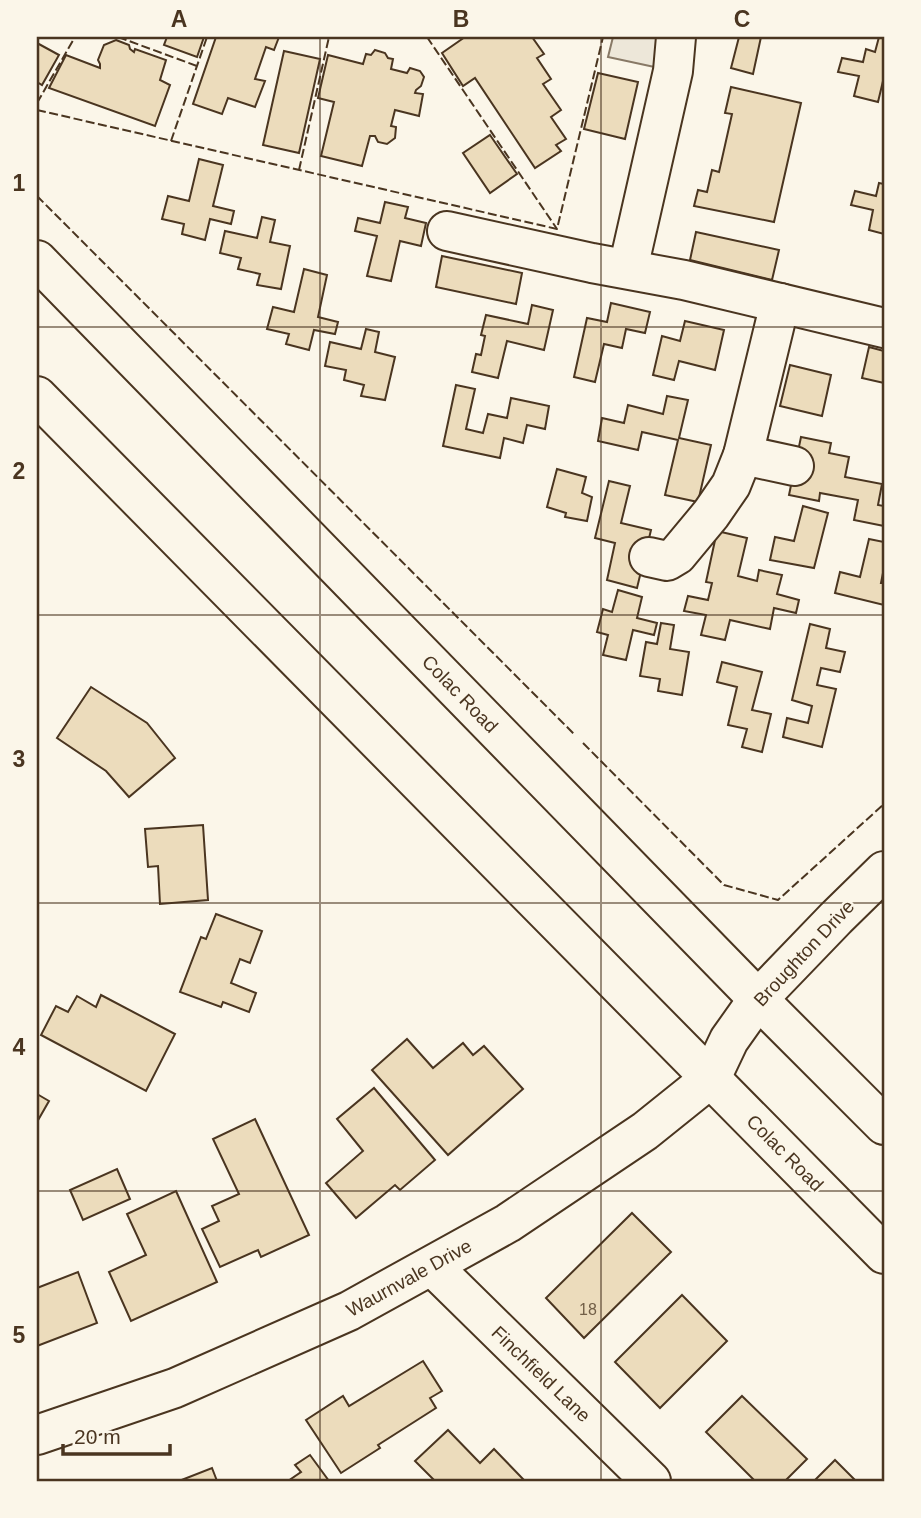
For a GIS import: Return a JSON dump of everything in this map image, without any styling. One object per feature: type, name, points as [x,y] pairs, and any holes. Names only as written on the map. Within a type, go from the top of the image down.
[{"type":"main road","points":[[628,269],[673,71],[676,37]]},
{"type":"main road","points":[[447,231],[684,280],[884,328]]},
{"type":"main road","name":"Colac Road","points":[[37,260],[884,1125]]},
{"type":"main road","points":[[649,557],[670,560],[677,555],[702,526],[736,475],[780,303]]},
{"type":"main road","name":"Colac Road","points":[[37,396],[884,1254]]},
{"type":"main road","points":[[743,454],[794,466]]},
{"type":"main road","name":"Broughton Drive","points":[[729,1041],[758,999],[884,871]]},
{"type":"main road","name":"Waurnvale Drive","points":[[37,1435],[175,1388],[349,1311],[508,1223],[645,1131],[711,1078],[729,1041]]},
{"type":"main road","name":"Finchfield Lane","points":[[432,1266],[651,1481]]},
{"type":"shaded area","points":[[613,37],[676,37],[673,71],[608,57]]},
{"type":"building","points":[[167,37],[204,37],[197,57],[164,45]]},
{"type":"building","points":[[216,37],[279,37],[274,50],[266,47],[255,79],[265,81],[255,107],[228,98],[222,114],[193,104]]},
{"type":"building","points":[[465,37],[532,37],[544,54],[537,58],[551,79],[543,84],[561,110],[551,117],[566,139],[556,145],[561,151],[535,168],[475,78],[463,86],[442,53]]},
{"type":"building","points":[[739,37],[761,37],[753,74],[731,68]]},
{"type":"building","points":[[879,37],[884,37],[884,81],[878,102],[854,96],[859,76],[838,72],[842,58],[863,62],[866,49],[875,52]]},
{"type":"building","points":[[116,40],[129,45],[134,52],[135,49],[166,60],[160,80],[170,85],[155,126],[49,88],[66,55],[100,68],[98,60],[104,45]]},
{"type":"building","points":[[37,43],[59,55],[42,85],[37,82]]},
{"type":"building","points":[[375,50],[393,59],[391,69],[407,73],[410,68],[420,71],[424,77],[415,93],[423,94],[419,116],[395,110],[391,126],[396,127],[395,138],[387,144],[378,142],[375,136],[370,136],[362,166],[321,156],[334,102],[318,98],[328,55],[363,64],[366,54],[371,55]]},
{"type":"building","points":[[284,51],[320,59],[299,153],[263,145]]},
{"type":"building","points":[[598,73],[638,82],[625,139],[584,129]]},
{"type":"building","points":[[731,87],[801,103],[774,222],[694,206],[698,190],[707,192],[712,170],[719,172],[732,114],[725,113]]},
{"type":"building","points":[[490,135],[517,174],[490,193],[463,153]]},
{"type":"building","points":[[199,159],[223,165],[213,206],[234,211],[231,224],[210,219],[205,240],[182,234],[184,224],[162,219],[168,196],[189,201]]},
{"type":"building","points":[[879,183],[884,184],[884,234],[869,230],[873,210],[851,205],[855,191],[876,196]]},
{"type":"building","points":[[385,202],[408,207],[405,218],[426,223],[421,246],[400,241],[391,281],[367,276],[377,236],[355,231],[358,218],[380,223]]},
{"type":"building","points":[[262,217],[275,220],[270,242],[290,246],[281,289],[257,285],[260,274],[238,269],[241,258],[220,253],[225,231],[257,238]]},
{"type":"building","points":[[696,232],[779,250],[772,280],[690,260]]},
{"type":"building","points":[[442,256],[522,273],[516,304],[436,287]]},
{"type":"building","points":[[304,269],[327,275],[318,317],[338,322],[335,334],[314,330],[309,350],[286,344],[289,334],[267,329],[273,307],[294,312]]},
{"type":"building","points":[[611,303],[650,312],[645,333],[626,329],[622,348],[604,344],[595,382],[574,377],[587,318],[607,322]]},
{"type":"building","points":[[532,305],[553,310],[544,350],[507,341],[498,378],[472,372],[476,354],[481,355],[485,336],[481,335],[486,315],[528,324]]},
{"type":"building","points":[[685,321],[724,330],[715,370],[679,361],[674,380],[653,375],[662,336],[680,341]]},
{"type":"building","points":[[366,329],[379,332],[375,352],[395,357],[385,400],[361,396],[364,385],[344,380],[346,370],[325,366],[330,342],[361,349]]},
{"type":"building","points":[[869,347],[884,351],[884,383],[862,378]]},
{"type":"building","points":[[790,365],[831,375],[822,416],[780,406]]},
{"type":"building","points":[[456,385],[475,389],[466,429],[483,433],[488,414],[507,418],[511,398],[549,406],[545,429],[527,425],[523,443],[504,438],[500,458],[443,446]]},
{"type":"building","points":[[667,396],[688,400],[679,438],[711,445],[698,502],[665,495],[678,440],[642,432],[638,450],[598,441],[602,418],[624,423],[628,405],[663,414]]},
{"type":"building","points":[[801,437],[831,443],[829,453],[849,457],[845,477],[882,484],[878,505],[884,506],[884,526],[854,520],[858,500],[820,493],[819,501],[789,495]]},
{"type":"building","points":[[557,469],[586,477],[582,493],[592,497],[587,521],[565,517],[566,513],[547,507]]},
{"type":"building","points":[[609,481],[630,486],[621,523],[651,530],[637,588],[607,580],[615,543],[595,538]]},
{"type":"building","points":[[803,506],[828,513],[814,568],[770,560],[775,537],[794,541]]},
{"type":"building","points":[[717,531],[747,538],[738,576],[757,581],[759,570],[782,575],[777,594],[799,600],[796,613],[774,608],[770,629],[730,620],[725,640],[701,635],[706,615],[684,611],[688,596],[708,600],[712,583],[706,582]]},
{"type":"building","points":[[869,539],[884,542],[881,583],[884,583],[884,605],[835,593],[840,572],[860,577]]},
{"type":"building","points":[[618,590],[642,597],[637,618],[657,623],[654,635],[633,630],[626,660],[603,655],[608,635],[597,632],[603,609],[612,612]]},
{"type":"building","points":[[661,623],[674,625],[670,649],[689,652],[682,695],[658,691],[660,679],[640,676],[646,642],[657,644]]},
{"type":"building","points":[[810,624],[830,629],[826,648],[845,652],[840,672],[821,668],[817,685],[836,689],[822,747],[783,737],[787,718],[808,723],[812,706],[792,700]]},
{"type":"building","points":[[722,662],[762,672],[752,710],[771,714],[762,752],[742,747],[747,729],[728,725],[737,687],[717,682]]},
{"type":"building","points":[[91,687],[147,723],[175,758],[129,797],[106,771],[57,738]]},
{"type":"building","points":[[203,825],[208,900],[160,904],[158,866],[148,867],[145,829]]},
{"type":"building","points":[[216,914],[262,931],[250,963],[240,959],[231,983],[256,993],[249,1012],[223,1002],[221,1007],[180,992],[201,937],[206,939]]},
{"type":"building","points":[[101,995],[175,1034],[146,1091],[41,1035],[56,1006],[68,1012],[77,996],[96,1007]]},
{"type":"building","points":[[407,1039],[433,1068],[463,1043],[473,1055],[484,1046],[523,1089],[448,1155],[372,1070]]},
{"type":"building","points":[[374,1088],[435,1160],[400,1190],[395,1185],[356,1218],[326,1183],[363,1151],[337,1119]]},
{"type":"building","points":[[37,1094],[49,1101],[37,1122]]},
{"type":"building","points":[[255,1119],[309,1235],[261,1257],[258,1250],[220,1267],[202,1229],[219,1221],[212,1206],[239,1194],[213,1139]]},
{"type":"building","points":[[117,1169],[130,1199],[83,1220],[70,1190]]},
{"type":"building","points":[[176,1191],[217,1282],[131,1321],[109,1272],[146,1255],[127,1214]]},
{"type":"building","points":[[632,1213],[671,1252],[584,1338],[546,1298]]},
{"type":"building","points":[[78,1272],[97,1323],[37,1346],[37,1288]]},
{"type":"building","points":[[682,1295],[727,1341],[660,1408],[615,1362]]},
{"type":"building","points":[[423,1361],[442,1391],[430,1398],[436,1408],[378,1445],[380,1448],[341,1473],[306,1420],[343,1396],[349,1406]]},
{"type":"building","points":[[742,1396],[807,1459],[785,1481],[755,1481],[706,1432]]},
{"type":"building","points":[[448,1430],[480,1463],[494,1449],[523,1479],[435,1481],[415,1461]]},
{"type":"building","points":[[310,1455],[329,1481],[288,1481],[301,1472],[295,1465]]},
{"type":"building","points":[[835,1460],[856,1481],[814,1481]]},
{"type":"building","points":[[212,1468],[217,1481],[179,1481]]},
{"type":"fence","points":[[37,103],[75,37]]},
{"type":"fence","points":[[118,37],[197,66]]},
{"type":"fence","points":[[171,141],[207,37]]},
{"type":"fence","points":[[299,170],[329,37]]},
{"type":"fence","points":[[427,37],[557,229]]},
{"type":"fence","points":[[37,110],[557,229],[603,37]]},
{"type":"fence","points":[[37,196],[575,735]]},
{"type":"fence","points":[[583,743],[724,885],[778,900],[884,804]]}]
